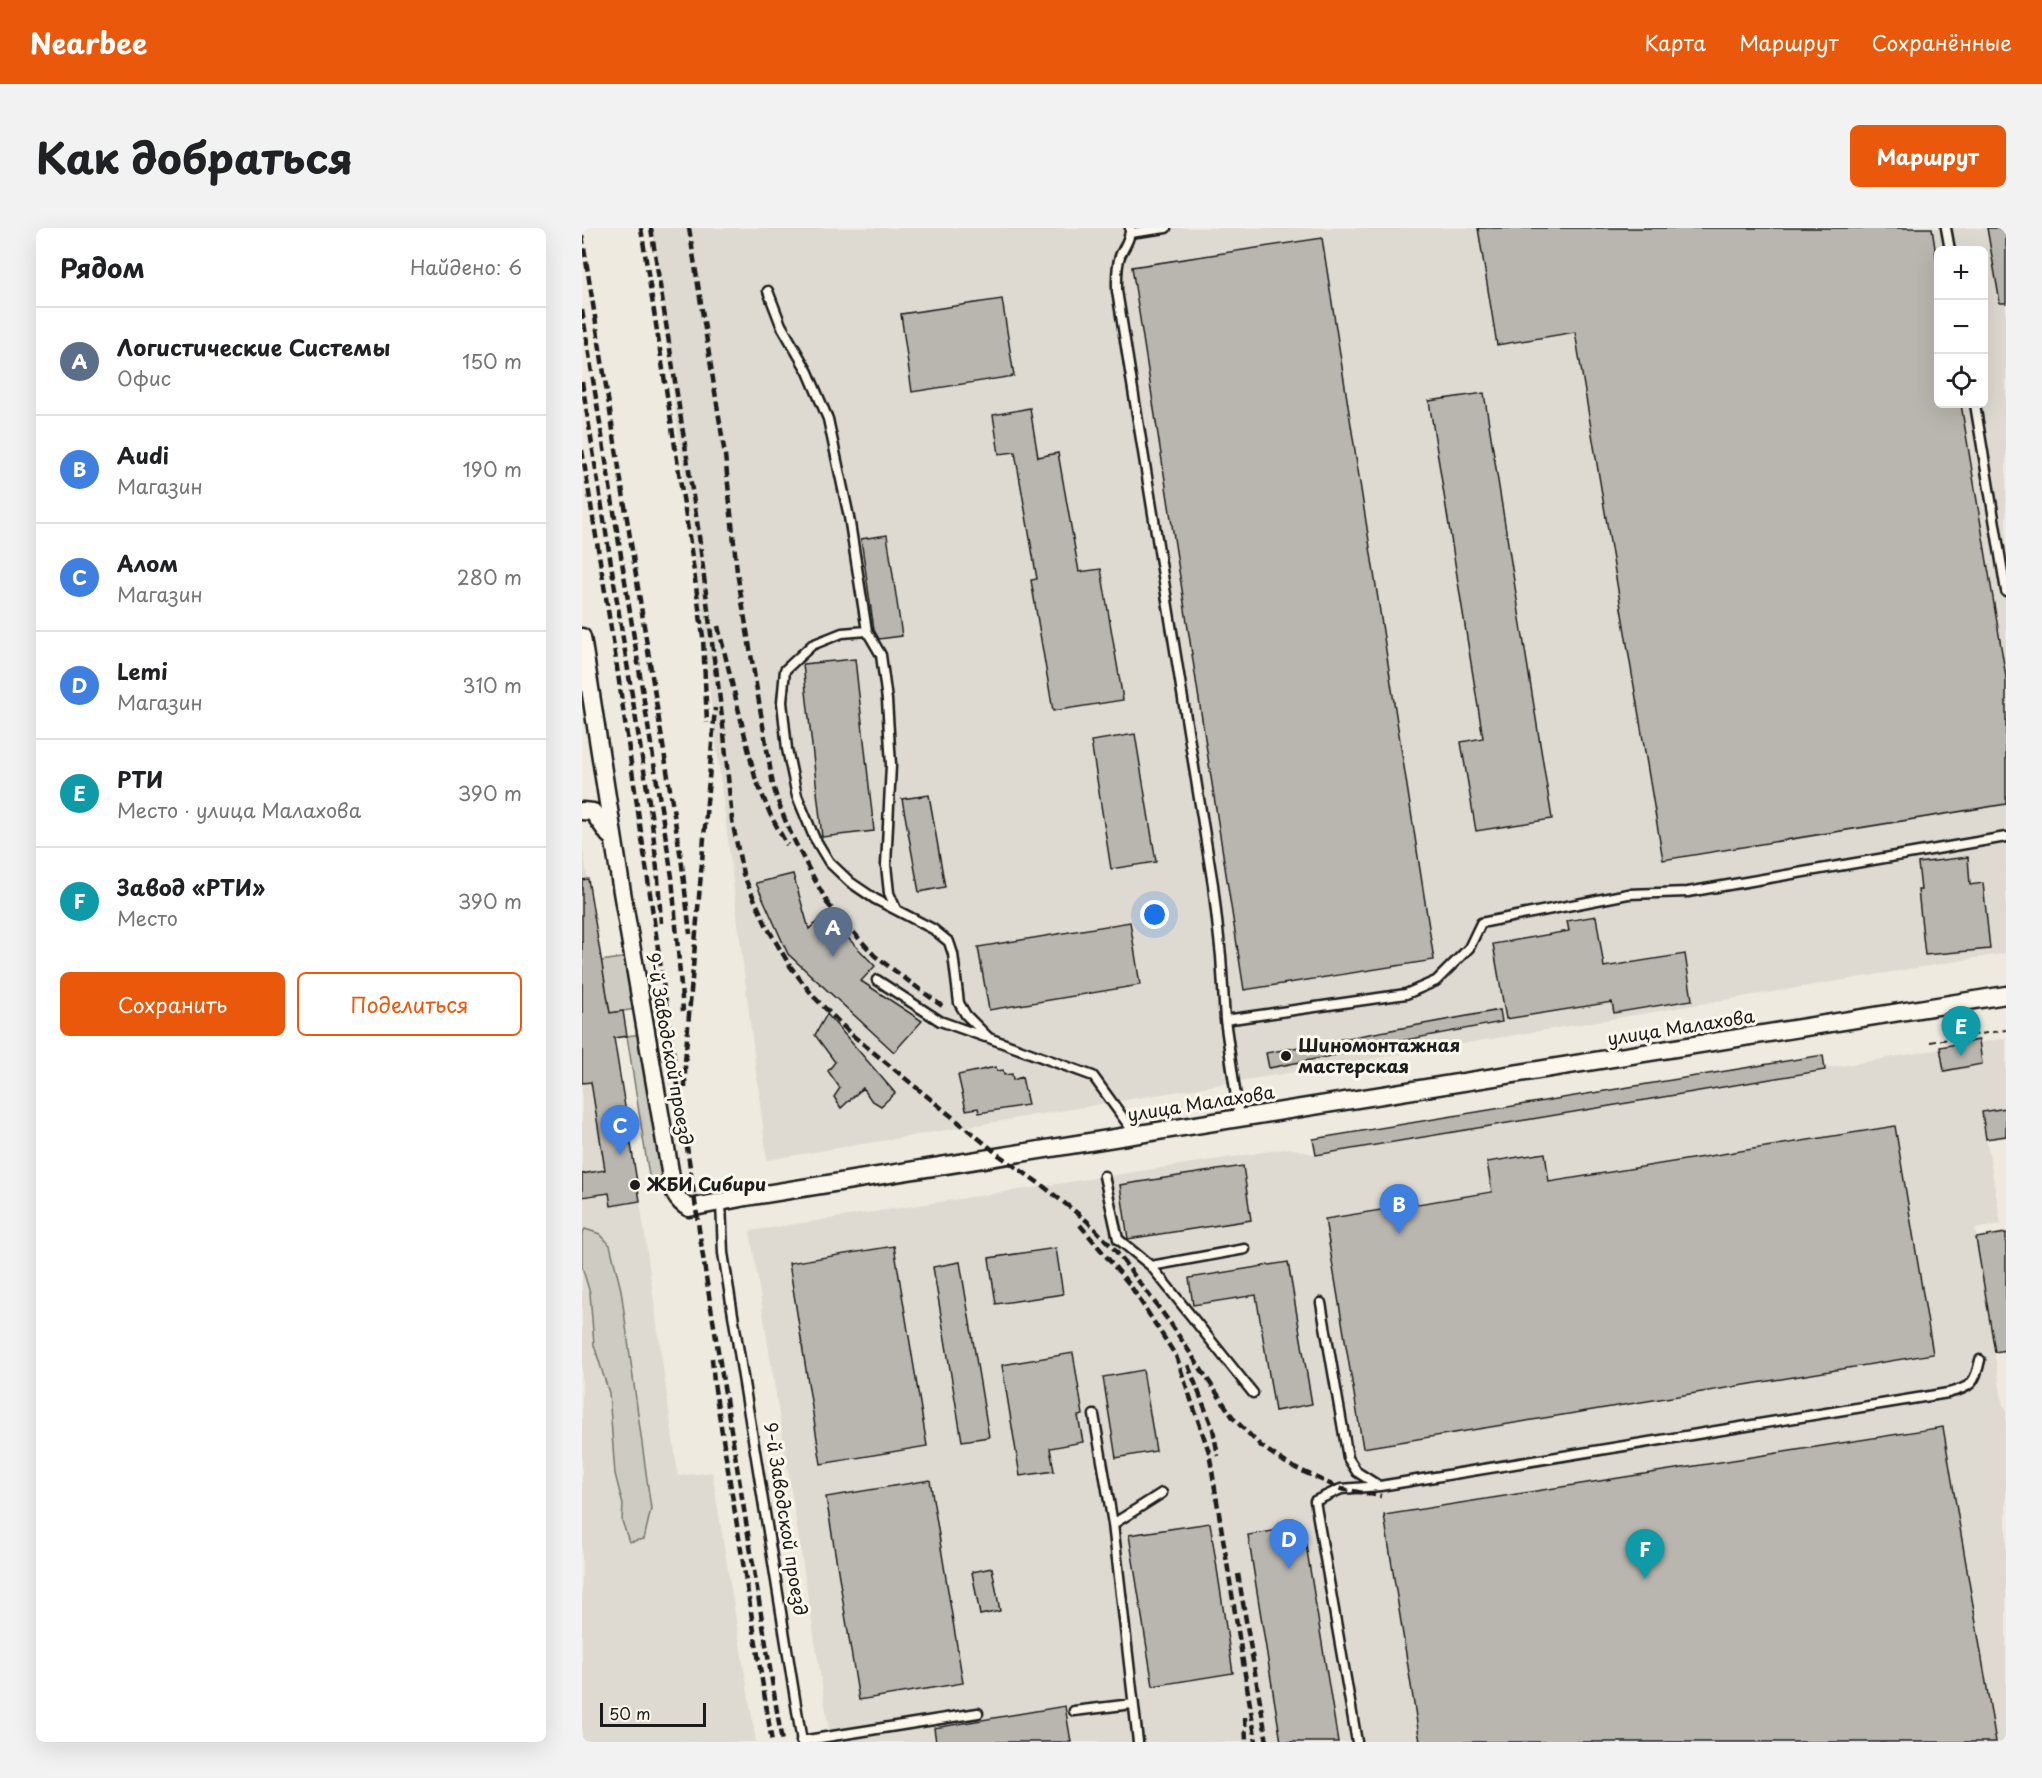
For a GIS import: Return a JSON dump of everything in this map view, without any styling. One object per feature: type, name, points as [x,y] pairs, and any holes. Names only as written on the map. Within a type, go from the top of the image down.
[{"type":"street","name":"9-й Заводской проезд","points":[[582,637],[614,843],[674,1196],[689,1208],[722,1202]]},
{"type":"street","points":[[582,811],[593,812],[598,817],[614,843]]},
{"type":"street","name":"улица Малахова","points":[[722,1202],[2006,995]]},
{"type":"lane","points":[[1166,228],[1130,230],[1120,258],[1117,291],[1213,885],[1225,1020],[1239,1118]]},
{"type":"lane","points":[[1946,228],[1949,246]]},
{"type":"lane","points":[[768,291],[781,325],[808,372],[828,419],[849,517],[867,631],[880,655],[887,700],[891,765],[886,865],[889,892],[896,909]]},
{"type":"lane","points":[[1976,408],[2006,591]]},
{"type":"lane","points":[[867,631],[842,633],[812,645],[785,670],[782,702],[797,796],[814,837],[829,862],[850,882],[875,899],[933,929],[949,942],[953,954],[959,1003],[966,1015],[989,1038]]},
{"type":"lane","points":[[1225,1020],[1406,994],[1436,981],[1469,948],[1481,923],[1628,894],[1688,892],[2006,837]]},
{"type":"lane","points":[[877,980],[940,1021],[1094,1076],[1135,1134]]},
{"type":"lane","points":[[1104,1176],[1118,1239],[1150,1266],[1253,1393]]},
{"type":"lane","name":"9-й Заводской проезд","points":[[722,1202],[723,1253],[802,1742]]},
{"type":"lane","points":[[1150,1266],[1245,1249]]},
{"type":"lane","points":[[1321,1303],[1348,1458],[1357,1472],[1380,1486]]},
{"type":"lane","points":[[1357,1742],[1315,1501],[1341,1489],[1380,1486],[1948,1393],[1966,1389],[1976,1378],[1980,1360]]},
{"type":"lane","points":[[1094,1415],[1113,1524],[1138,1742]]},
{"type":"lane","points":[[1113,1524],[1162,1492]]},
{"type":"lane","points":[[1074,1711],[1132,1704]]},
{"type":"lane","points":[[802,1742],[978,1713]]},
{"type":"path","points":[[1930,1042],[2006,1030]]},
{"type":"shaded area","points":[[653,228],[2006,228],[2006,953],[767,1160]]},
{"type":"shaded area","points":[[582,843],[640,1201],[678,1476],[712,1472],[756,1742],[582,1742]]},
{"type":"shaded area","points":[[628,957],[636,1009],[610,1013],[601,961]]},
{"type":"shaded area","points":[[641,1034],[665,1180],[650,1182],[627,1036]]},
{"type":"shaded area","points":[[2006,1038],[2006,1108],[1982,1112],[2001,1224],[1975,1229],[2003,1406],[2006,1407],[2006,1742],[831,1742],[750,1231],[1290,1148],[1316,1155]]},
{"type":"shaded area","points":[[585,1229],[600,1234],[610,1245],[621,1290],[651,1509],[644,1539],[629,1542],[622,1521],[623,1505],[615,1474],[609,1393],[594,1345],[590,1293],[582,1267],[582,1234]]},
{"type":"building","points":[[1478,228],[1932,228],[1935,246],[1934,408],[1962,408],[2006,677],[2006,804],[1663,860],[1575,332],[1497,345]]},
{"type":"building","points":[[1987,228],[2006,228],[2006,303],[2000,303]]},
{"type":"building","points":[[1322,238],[1434,960],[1244,990],[1132,267]]},
{"type":"building","points":[[1002,299],[1014,376],[912,392],[901,314]]},
{"type":"building","points":[[1484,393],[1552,819],[1476,831],[1461,742],[1483,738],[1429,401]]},
{"type":"building","points":[[1030,408],[1038,457],[1058,453],[1079,572],[1101,569],[1123,700],[1053,711],[1031,580],[1037,579],[1015,452],[999,454],[993,415]]},
{"type":"building","points":[[887,535],[902,636],[879,639],[874,630],[861,539]]},
{"type":"building","points":[[855,659],[874,831],[822,837],[803,664]]},
{"type":"building","points":[[1135,734],[1156,862],[1111,869],[1091,741]]},
{"type":"building","points":[[929,795],[945,887],[919,892],[902,799]]},
{"type":"building","points":[[1968,857],[1970,885],[1983,883],[1990,949],[1925,955],[1918,890],[1921,890],[1918,863]]},
{"type":"building","points":[[793,874],[809,929],[825,914],[875,966],[861,981],[922,1021],[894,1052],[788,954],[756,883]]},
{"type":"building","points":[[588,879],[610,1013],[623,1011],[627,1036],[614,1038],[640,1201],[611,1206],[609,1193],[582,1197],[582,1174],[605,1170],[591,1082],[582,1083],[582,880]]},
{"type":"building","points":[[1596,916],[1604,967],[1685,954],[1692,1000],[1614,1013],[1612,1002],[1506,1019],[1493,944],[1569,931],[1567,921]]},
{"type":"building","points":[[1130,922],[1140,985],[989,1010],[978,947]]},
{"type":"building","points":[[1500,1010],[1502,1022],[1269,1068],[1266,1053]]},
{"type":"building","points":[[827,1014],[895,1093],[881,1106],[871,1100],[863,1088],[841,1108],[834,1097],[840,1088],[828,1071],[835,1062],[815,1035]]},
{"type":"building","points":[[1979,1040],[1982,1064],[1944,1071],[1940,1047]]},
{"type":"building","points":[[1823,1055],[1825,1070],[1316,1155],[1313,1139]]},
{"type":"building","points":[[996,1067],[997,1071],[1003,1070],[1004,1075],[1012,1074],[1013,1080],[1022,1077],[1028,1105],[979,1113],[978,1108],[966,1110],[958,1075]]},
{"type":"building","points":[[2006,1108],[2006,1136],[1986,1139],[1982,1112]]},
{"type":"building","points":[[1895,1126],[1933,1354],[1363,1448],[1325,1219],[1492,1192],[1487,1162],[1545,1153],[1549,1182]]},
{"type":"building","points":[[1243,1166],[1251,1220],[1128,1239],[1120,1185]]},
{"type":"building","points":[[2006,1233],[2006,1350],[1995,1352],[1976,1238]]},
{"type":"building","points":[[894,1246],[927,1446],[821,1464],[789,1263]]},
{"type":"building","points":[[1056,1248],[1063,1294],[996,1304],[989,1258]]},
{"type":"building","points":[[960,1262],[989,1437],[962,1441],[933,1267]]},
{"type":"building","points":[[1288,1262],[1312,1404],[1275,1411],[1256,1295],[1193,1305],[1189,1278]]},
{"type":"building","points":[[1073,1353],[1083,1415],[1078,1416],[1083,1442],[1050,1448],[1054,1471],[1020,1476],[1002,1365]]},
{"type":"building","points":[[1143,1370],[1156,1451],[1116,1458],[1103,1377]]},
{"type":"building","points":[[1943,1427],[1996,1742],[1420,1742],[1384,1515]]},
{"type":"building","points":[[930,1480],[963,1683],[859,1700],[826,1497]]},
{"type":"building","points":[[1210,1523],[1233,1673],[1153,1686],[1129,1535]]},
{"type":"building","points":[[1303,1526],[1338,1742],[1281,1742],[1248,1535]]},
{"type":"building","points":[[992,1568],[1000,1611],[980,1615],[972,1572]]},
{"type":"building","points":[[1065,1706],[1071,1742],[936,1742],[934,1728]]},
{"type":"railway","points":[[641,228],[703,637],[707,723]]},
{"type":"railway","points":[[651,228],[698,528],[716,675]]},
{"type":"railway","points":[[689,228],[725,455],[737,572],[773,785],[791,833],[831,909]]},
{"type":"railway","points":[[582,235],[682,865],[690,934]]},
{"type":"railway","points":[[582,310],[672,877],[683,1011]]},
{"type":"railway","points":[[582,382],[651,814],[661,923]]},
{"type":"railway","points":[[582,450],[614,647],[706,1277],[782,1742]]},
{"type":"railway","points":[[718,626],[755,777],[771,816],[787,845]]},
{"type":"railway","points":[[716,667],[732,820],[743,874],[767,927],[790,966],[814,997],[851,1034],[1000,1156],[1087,1221],[1115,1250],[1171,1324],[1234,1419],[1261,1446],[1289,1465],[1341,1489],[1381,1496]]},
{"type":"railway","points":[[685,1088],[685,1062],[715,708]]},
{"type":"railway","points":[[826,902],[875,956],[942,1006]]},
{"type":"railway","points":[[1080,1225],[1130,1285],[1176,1356],[1209,1452],[1256,1742]]},
{"type":"railway","points":[[712,1358],[714,1383],[772,1742]]},
{"type":"railway","points":[[1188,1365],[1213,1429],[1218,1456]]},
{"type":"railway","points":[[1238,1574],[1267,1742]]},
{"type":"railway","points":[[1245,1717],[1246,1742]]},
{"type":"place","name":"Логистические Системы","points":[[833,957]]},
{"type":"place","name":"Шиномонтажная мастерская","points":[[1286,1056]]},
{"type":"place","name":"РТИ","points":[[1961,1056]]},
{"type":"place","name":"Алом","points":[[620,1155]]},
{"type":"place","name":"ЖБИ Сибири","points":[[635,1185]]},
{"type":"place","name":"Audi","points":[[1399,1234]]},
{"type":"place","name":"Lemi","points":[[1289,1569]]},
{"type":"place","name":"Завод «РТИ»","points":[[1645,1579]]}]
